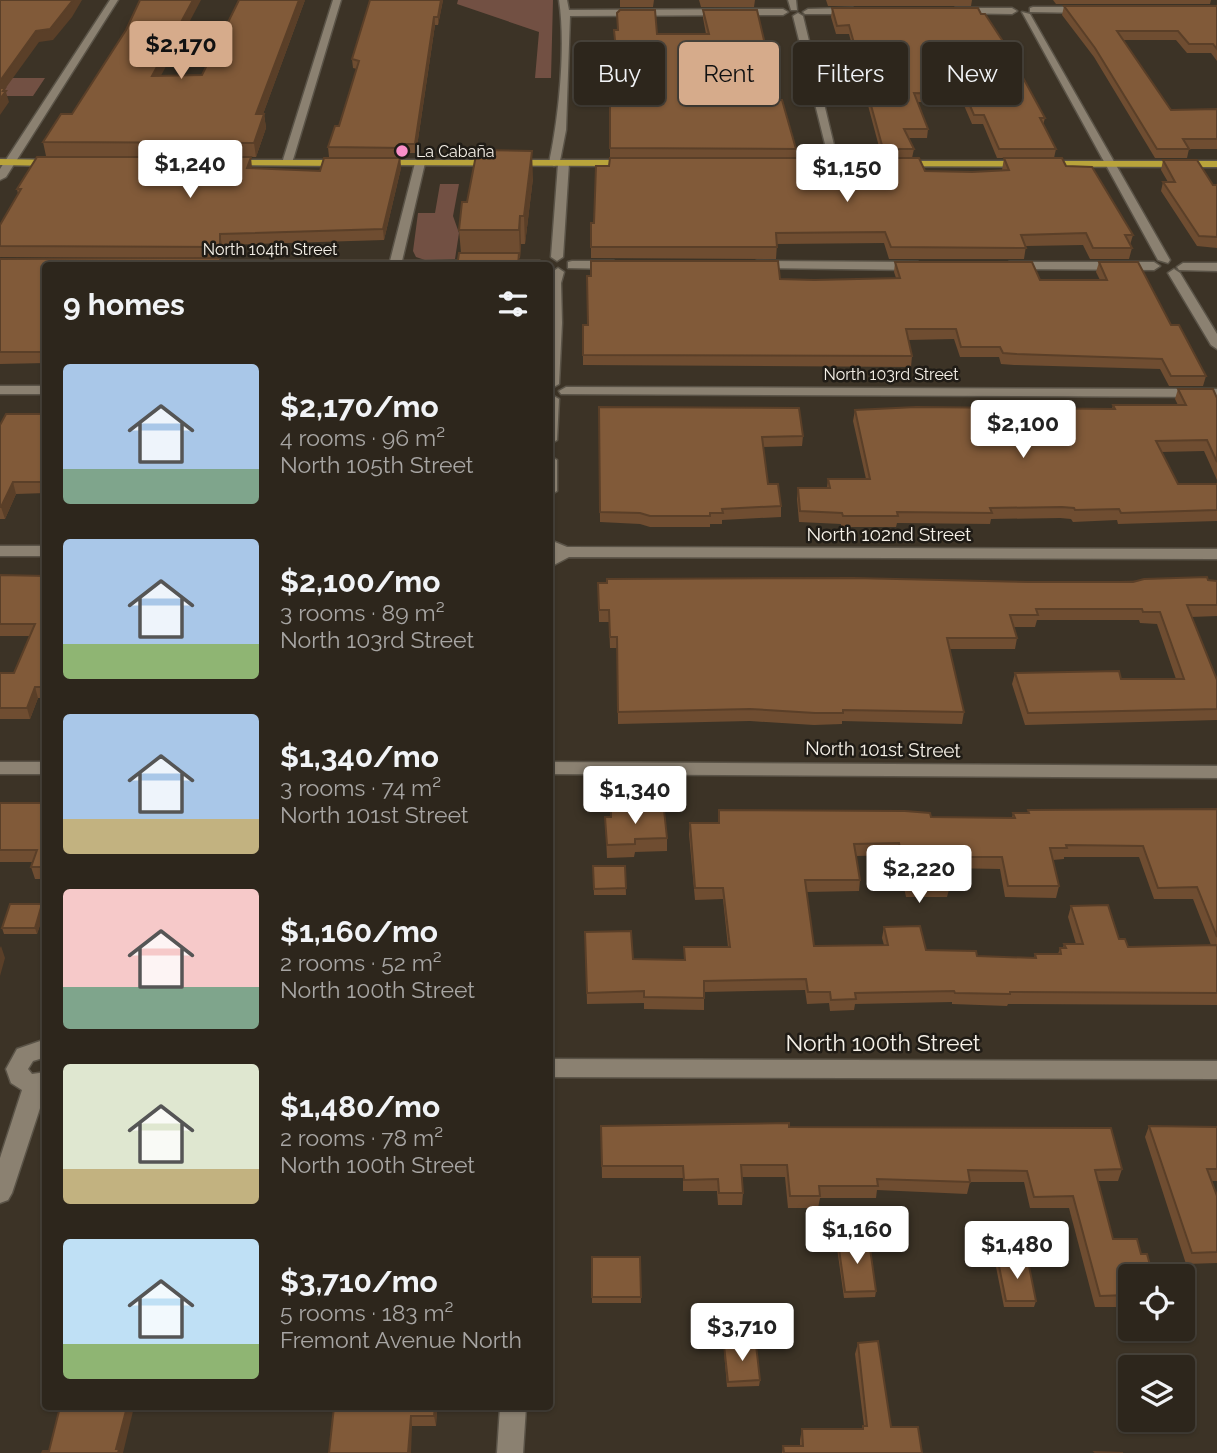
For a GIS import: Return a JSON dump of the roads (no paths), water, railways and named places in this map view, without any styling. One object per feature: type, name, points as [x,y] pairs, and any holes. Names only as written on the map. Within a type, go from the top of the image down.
[{"type":"main road","points":[[5,162],[64,163]]},
{"type":"main road","points":[[211,163],[353,163]]},
{"type":"main road","points":[[366,163],[651,163]]},
{"type":"main road","points":[[768,164],[1217,164]]},
{"type":"street","points":[[0,177],[5,162],[114,0]]},
{"type":"street","points":[[288,163],[337,0]]},
{"type":"street","points":[[557,257],[561,188],[559,163],[555,153],[559,144],[566,19],[563,0]]},
{"type":"street","points":[[1022,8],[1109,164],[1159,263],[1160,271],[1217,267]]},
{"type":"street","points":[[943,11],[1022,8],[1099,10]]},
{"type":"street","points":[[564,12],[783,12],[798,9],[862,11]]},
{"type":"street","points":[[798,9],[835,164]]},
{"type":"street","points":[[396,262],[420,163]]},
{"type":"street","points":[[545,262],[544,259],[557,257],[568,259],[572,265]]},
{"type":"street","points":[[1002,266],[1159,263]]},
{"type":"street","points":[[553,267],[628,265]]},
{"type":"street","points":[[739,265],[932,266]]},
{"type":"street","points":[[1178,270],[1217,345]]},
{"type":"street","points":[[0,390],[42,390]]},
{"type":"street","name":"North 103rd Street","points":[[553,392],[562,396],[566,391],[1217,393]]},
{"type":"street","points":[[0,551],[42,551]]},
{"type":"street","name":"North 102nd Street","points":[[553,553],[1217,554]]},
{"type":"street","points":[[0,768],[42,768]]},
{"type":"street","name":"North 101st Street","points":[[553,768],[1217,772]]},
{"type":"street","points":[[0,1193],[40,1082],[22,1081],[8,1066],[26,1054],[42,1049]]},
{"type":"street","name":"North 100th Street","points":[[553,1068],[1217,1070]]},
{"type":"street","points":[[510,1453],[513,1410]]},
{"type":"place","name":"La Cabaña","points":[[402,151]]}]
